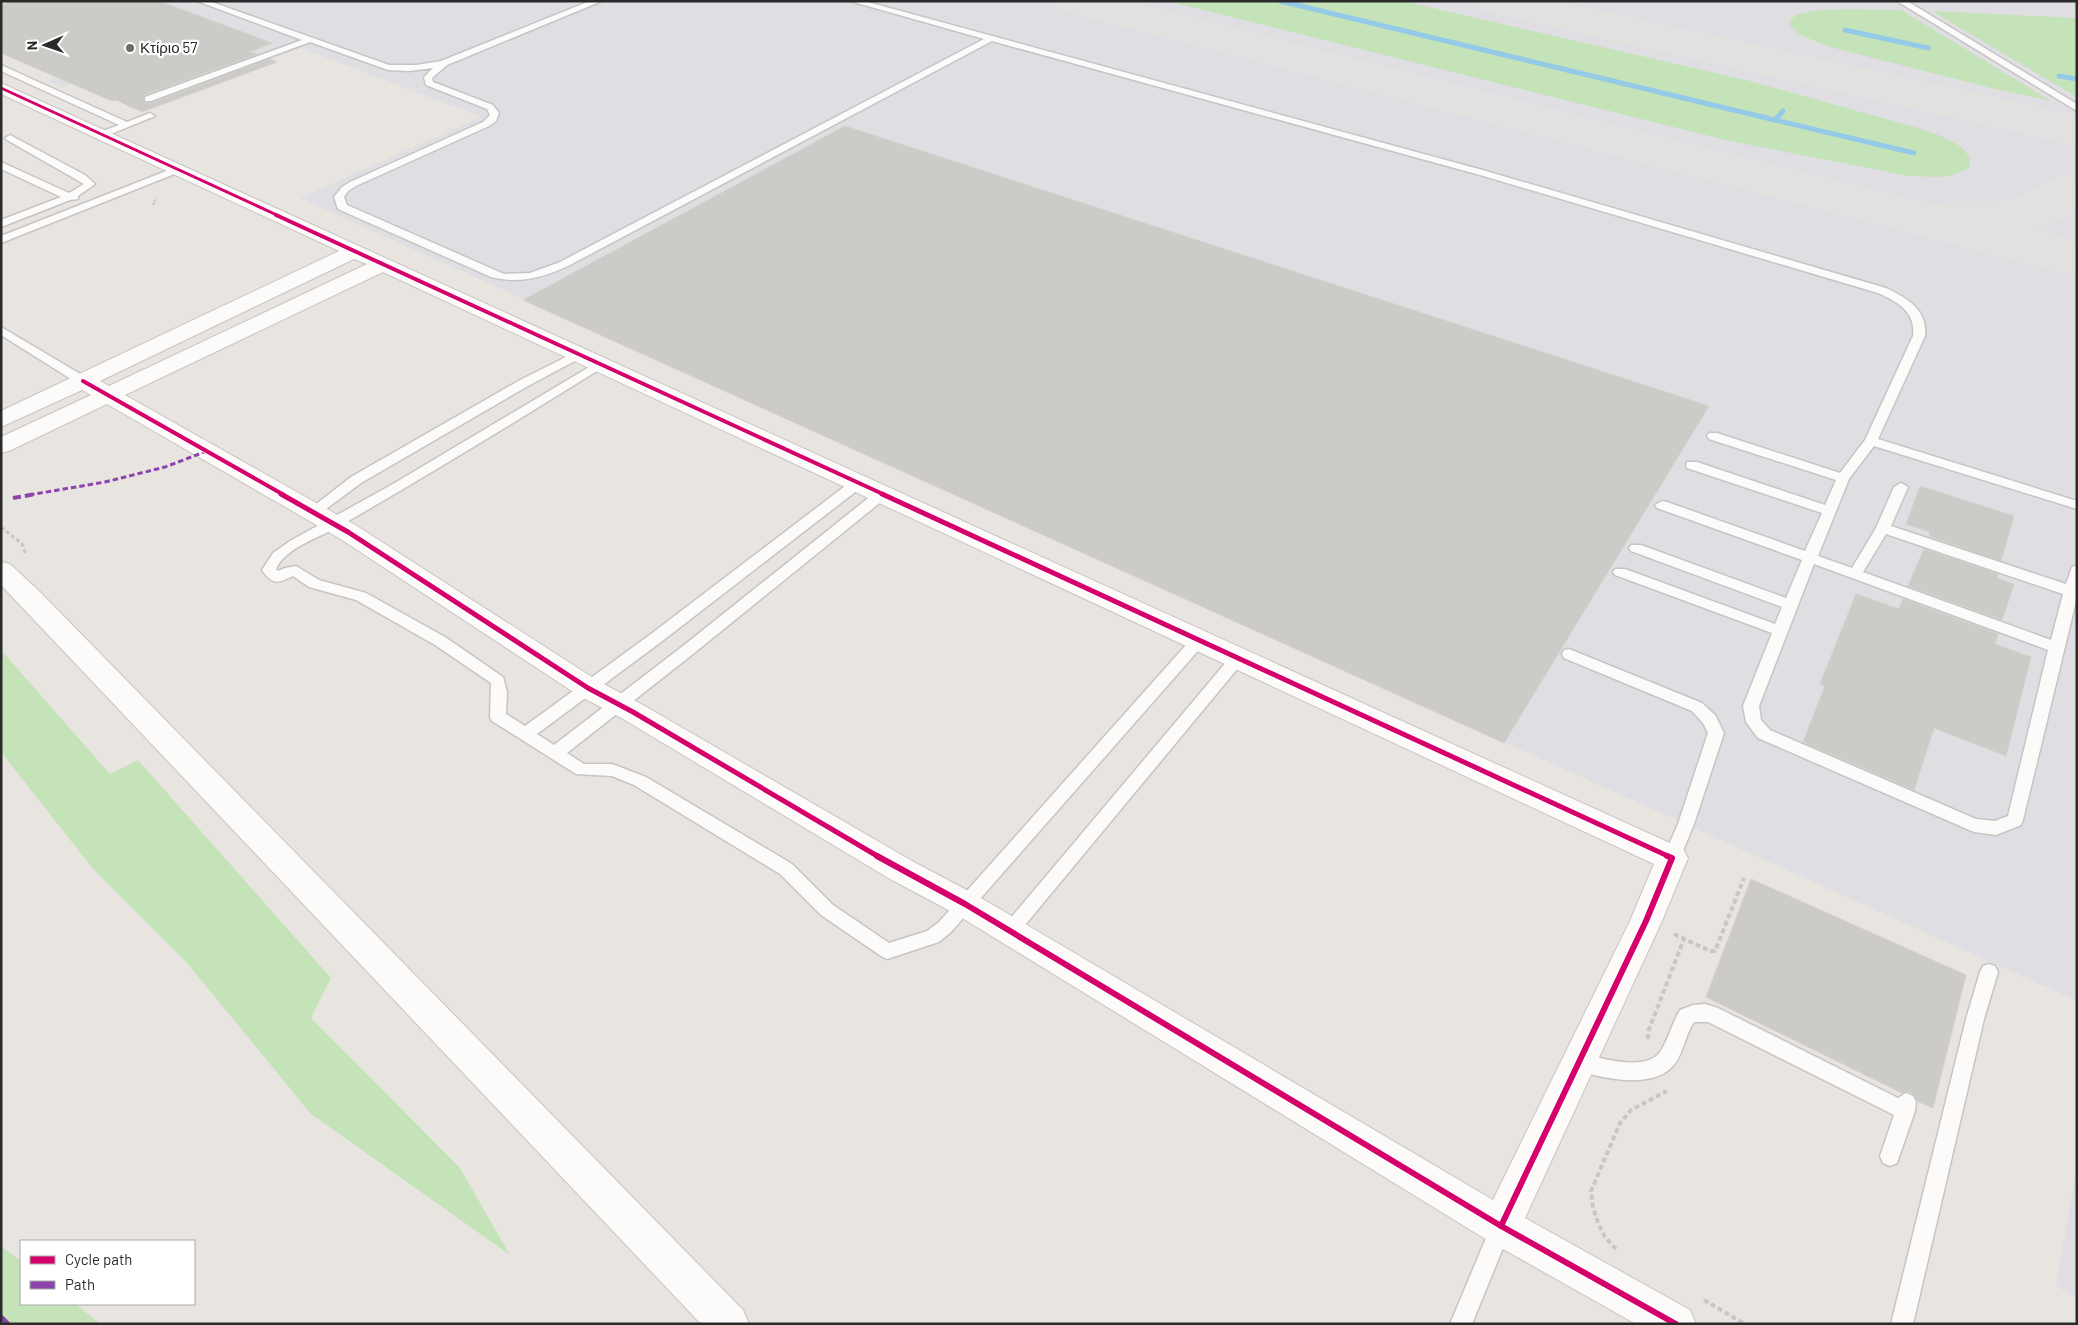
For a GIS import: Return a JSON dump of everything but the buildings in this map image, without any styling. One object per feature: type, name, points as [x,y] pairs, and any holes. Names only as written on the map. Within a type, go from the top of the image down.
[{"type":"street","points":[[1,88],[1672,858],[1646,921],[1501,1226]]},
{"type":"street","points":[[1,446],[95,389],[355,251]]},
{"type":"street","points":[[1,420],[95,389],[383,264]]},
{"type":"street","points":[[95,389],[323,518],[588,688],[619,704],[901,870],[965,904],[1501,1226],[1676,1324]]},
{"type":"street","points":[[14,563],[30,597],[729,1324]]},
{"type":"lane","points":[[201,1],[388,67],[416,68],[444,63],[598,1]]},
{"type":"lane","points":[[854,1],[1483,173],[1874,287],[1895,295],[1909,306],[1918,316],[1922,327],[1871,440],[1844,478],[1829,511],[1751,706],[1754,722],[1764,734],[1974,825],[1996,828],[2015,820],[2028,757],[2077,570]]},
{"type":"lane","points":[[1901,1],[2077,108]]},
{"type":"lane","points":[[444,63],[431,72],[428,77],[429,83],[490,107],[494,111],[493,119],[486,124],[353,184],[339,196],[339,202],[342,207],[495,275],[505,278],[521,278],[537,275],[564,264],[990,39]]},
{"type":"lane","points":[[148,99],[309,40]]},
{"type":"lane","points":[[1,68],[127,125]]},
{"type":"lane","points":[[103,134],[150,116]]},
{"type":"lane","points":[[1,224],[69,197],[90,184],[82,177],[10,138]]},
{"type":"lane","points":[[1,166],[69,197],[93,202]]},
{"type":"lane","points":[[1,240],[93,202],[179,170]]},
{"type":"lane","points":[[1,330],[95,389]]},
{"type":"lane","points":[[323,518],[392,490],[590,359]]},
{"type":"lane","points":[[590,359],[524,383],[356,480],[323,518],[274,559],[269,570],[277,578],[296,571],[314,584],[360,596],[440,641],[498,681],[498,717],[582,770],[593,768],[624,772],[786,869],[827,910],[887,952],[933,937],[965,904],[1199,640]]},
{"type":"lane","points":[[1713,436],[1844,478]]},
{"type":"lane","points":[[1871,440],[2077,505]]},
{"type":"lane","points":[[1692,465],[1829,511]]},
{"type":"lane","points":[[526,734],[656,638],[858,483]]},
{"type":"lane","points":[[1855,574],[1883,528],[1901,487]]},
{"type":"lane","points":[[555,753],[882,494]]},
{"type":"lane","points":[[1662,504],[2056,647]]},
{"type":"lane","points":[[1883,528],[2071,590]]},
{"type":"lane","points":[[1636,548],[1790,606]]},
{"type":"lane","points":[[1620,572],[1780,631]]},
{"type":"lane","points":[[1569,654],[1697,707],[1709,719],[1716,733],[1686,824],[1672,858]]},
{"type":"lane","points":[[1010,931],[1238,658]]},
{"type":"lane","points":[[1902,1324],[1975,1019],[1989,972]]},
{"type":"lane","points":[[1579,1062],[1611,1070],[1633,1071],[1651,1069],[1666,1060],[1682,1022],[1687,1016],[1694,1012],[1702,1012],[1720,1018],[1906,1106],[1890,1156]]},
{"type":"lane","points":[[1461,1324],[1501,1226]]},
{"type":"path","points":[[1,528],[22,544],[14,563]]},
{"type":"path","points":[[1620,1251],[1603,1234],[1591,1203],[1591,1191],[1620,1123],[1631,1110],[1650,1102],[1683,1082],[1685,1074],[1658,1054],[1648,1041],[1648,1032],[1684,939],[1710,951],[1716,951],[1744,878]]},
{"type":"path","points":[[1702,1299],[1744,1324]]},
{"type":"shaded area","points":[[10,1],[2077,1],[2077,1001],[300,198],[481,117],[301,48],[135,109],[117,100],[112,101],[72,84],[63,87],[47,80],[55,77],[1,53],[1,5]]},
{"type":"shaded area","points":[[2077,1166],[2077,1298],[2056,1286]]},
{"type":"green space","points":[[1167,1],[1402,1],[1750,81],[1918,128],[1943,137],[1961,147],[1967,153],[1970,160],[1969,168],[1952,175],[1940,177],[1909,176],[1730,141]]},
{"type":"green space","points":[[1837,9],[1901,10],[2051,101],[1995,89],[1830,47],[1800,35],[1789,25],[1796,16],[1813,11]]},
{"type":"green space","points":[[1934,11],[2077,18],[2077,97],[1940,16]]},
{"type":"green space","points":[[1,650],[110,774],[138,760],[331,978],[311,1018],[460,1168],[510,1255],[311,1114],[187,963],[93,869],[1,752]]},
{"type":"green space","points":[[1,1246],[20,1260],[20,1305],[76,1305],[101,1324],[1,1324]]},
{"type":"waterway","points":[[1280,1],[1775,120]]},
{"type":"waterway","points":[[1845,30],[1928,48]]},
{"type":"waterway","points":[[2059,76],[2077,79]]},
{"type":"waterway","points":[[1775,120],[1783,111]]},
{"type":"waterway","points":[[1775,120],[1914,153]]},
{"type":"taxiway","points":[[1075,1],[2077,259]]},
{"type":"taxiway","points":[[1495,1],[2077,131]]},
{"type":"taxiway","points":[[1951,218],[1997,218],[2027,213],[2041,208],[2066,192]]},
{"type":"marked path","points":[[13,498],[105,482],[165,467],[207,451]]},
{"type":"marked path","points":[[1,1317],[8,1324]]},
{"type":"cycle path","points":[[1,88],[1672,858],[1646,921],[1501,1226],[1676,1324]]},
{"type":"cycle path","points":[[83,381],[348,532],[588,688],[633,712],[901,870],[965,904],[1501,1226]]},
{"type":"place","name":"Κτίριο 57","points":[[130,48]]}]
